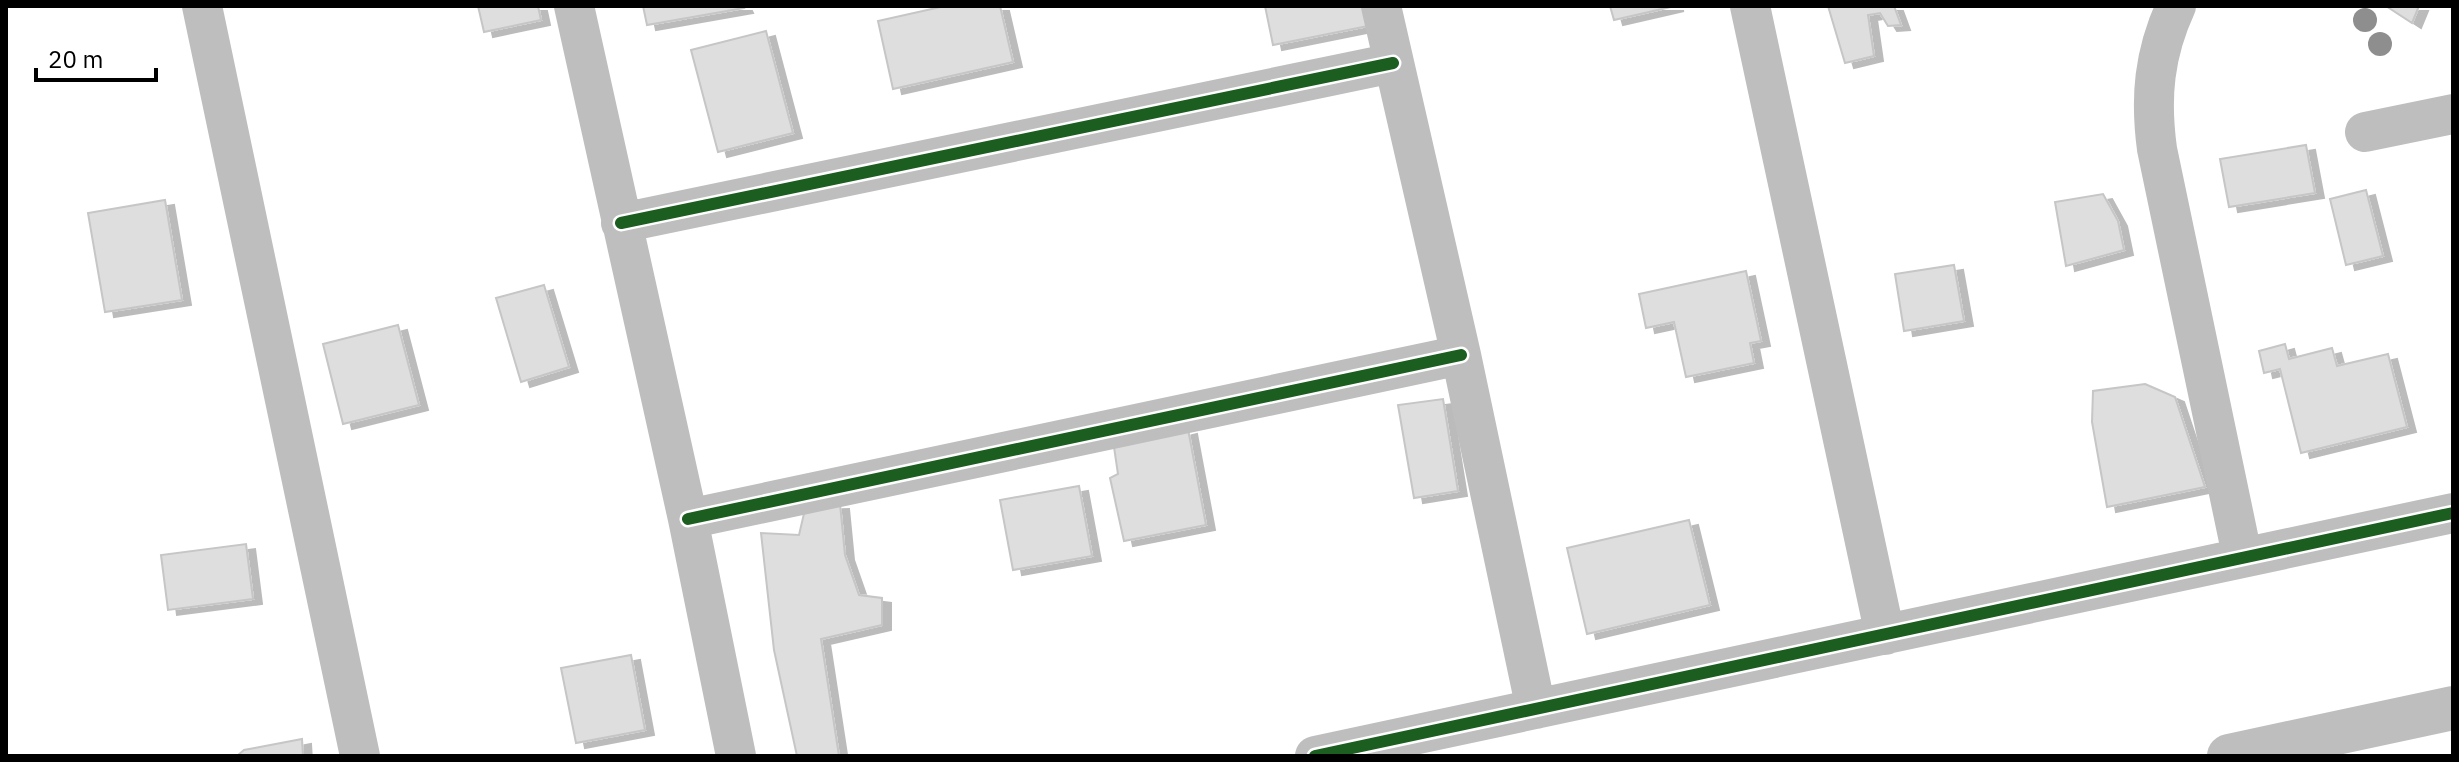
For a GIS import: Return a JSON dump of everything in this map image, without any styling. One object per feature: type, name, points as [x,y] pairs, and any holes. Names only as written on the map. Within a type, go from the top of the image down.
[{"type":"street","points":[[202,6],[360,756]]},
{"type":"street","points":[[574,6],[688,519],[736,756]]},
{"type":"street","points":[[1381,6],[1461,355],[1536,709]]},
{"type":"street","points":[[1750,6],[1885,635]]},
{"type":"street","points":[[2176,6],[2155,62],[2151,106],[2157,149],[2242,555]]},
{"type":"street","points":[[621,223],[1393,63]]},
{"type":"street","points":[[2365,132],[2453,114]]},
{"type":"street","points":[[688,519],[1461,355]]},
{"type":"street","points":[[1315,756],[1885,635],[2242,555],[2453,513]]},
{"type":"street","points":[[2229,756],[2453,708]]},
{"type":"building","points":[[478,6],[538,6],[541,20],[484,32]]},
{"type":"building","points":[[643,6],[743,6],[744,8],[647,25]]},
{"type":"building","points":[[945,6],[1000,6],[1013,62],[893,89],[878,21]]},
{"type":"building","points":[[1265,6],[1364,6],[1368,26],[1273,45]]},
{"type":"building","points":[[1610,6],[1675,6],[1614,20]]},
{"type":"building","points":[[1828,6],[1894,6],[1901,25],[1888,26],[1880,13],[1868,15],[1874,56],[1845,63]]},
{"type":"building","points":[[2386,6],[2419,6],[2412,23]]},
{"type":"building","points":[[766,31],[793,133],[718,152],[691,50]]},
{"type":"building","points":[[2306,145],[2315,193],[2229,207],[2220,159]]},
{"type":"building","points":[[2366,190],[2383,256],[2346,265],[2330,199]]},
{"type":"building","points":[[2103,194],[2118,221],[2124,250],[2066,266],[2055,202]]},
{"type":"building","points":[[165,200],[182,300],[105,312],[88,213]]},
{"type":"building","points":[[1954,265],[1964,321],[1904,331],[1895,274]]},
{"type":"building","points":[[1746,271],[1761,341],[1750,343],[1754,363],[1686,377],[1674,322],[1646,328],[1639,294]]},
{"type":"building","points":[[544,285],[569,367],[521,382],[496,298]]},
{"type":"building","points":[[398,325],[419,405],[343,424],[323,344]]},
{"type":"building","points":[[2285,344],[2289,359],[2332,348],[2337,366],[2388,354],[2407,427],[2301,453],[2280,369],[2264,373],[2259,351]]},
{"type":"building","points":[[2145,384],[2175,397],[2205,487],[2107,507],[2092,422],[2093,391]]},
{"type":"building","points":[[1443,399],[1458,491],[1414,498],[1398,405]]},
{"type":"building","points":[[1188,429],[1206,525],[1124,541],[1110,478],[1118,474],[1114,447]]},
{"type":"building","points":[[1079,486],[1092,556],[1013,570],[1000,500]]},
{"type":"building","points":[[840,504],[845,555],[859,595],[882,598],[882,625],[821,639],[839,756],[797,756],[774,650],[761,533],[799,535],[806,505]]},
{"type":"building","points":[[1689,520],[1710,605],[1587,634],[1567,548]]},
{"type":"building","points":[[246,544],[253,599],[168,610],[161,555]]},
{"type":"building","points":[[631,655],[645,730],[576,743],[561,668]]},
{"type":"building","points":[[302,739],[303,756],[237,756],[244,750]]},
{"type":"cycle path","points":[[621,223],[1393,63]]},
{"type":"cycle path","points":[[688,519],[1461,355]]},
{"type":"cycle path","points":[[1315,756],[2453,513]]}]
